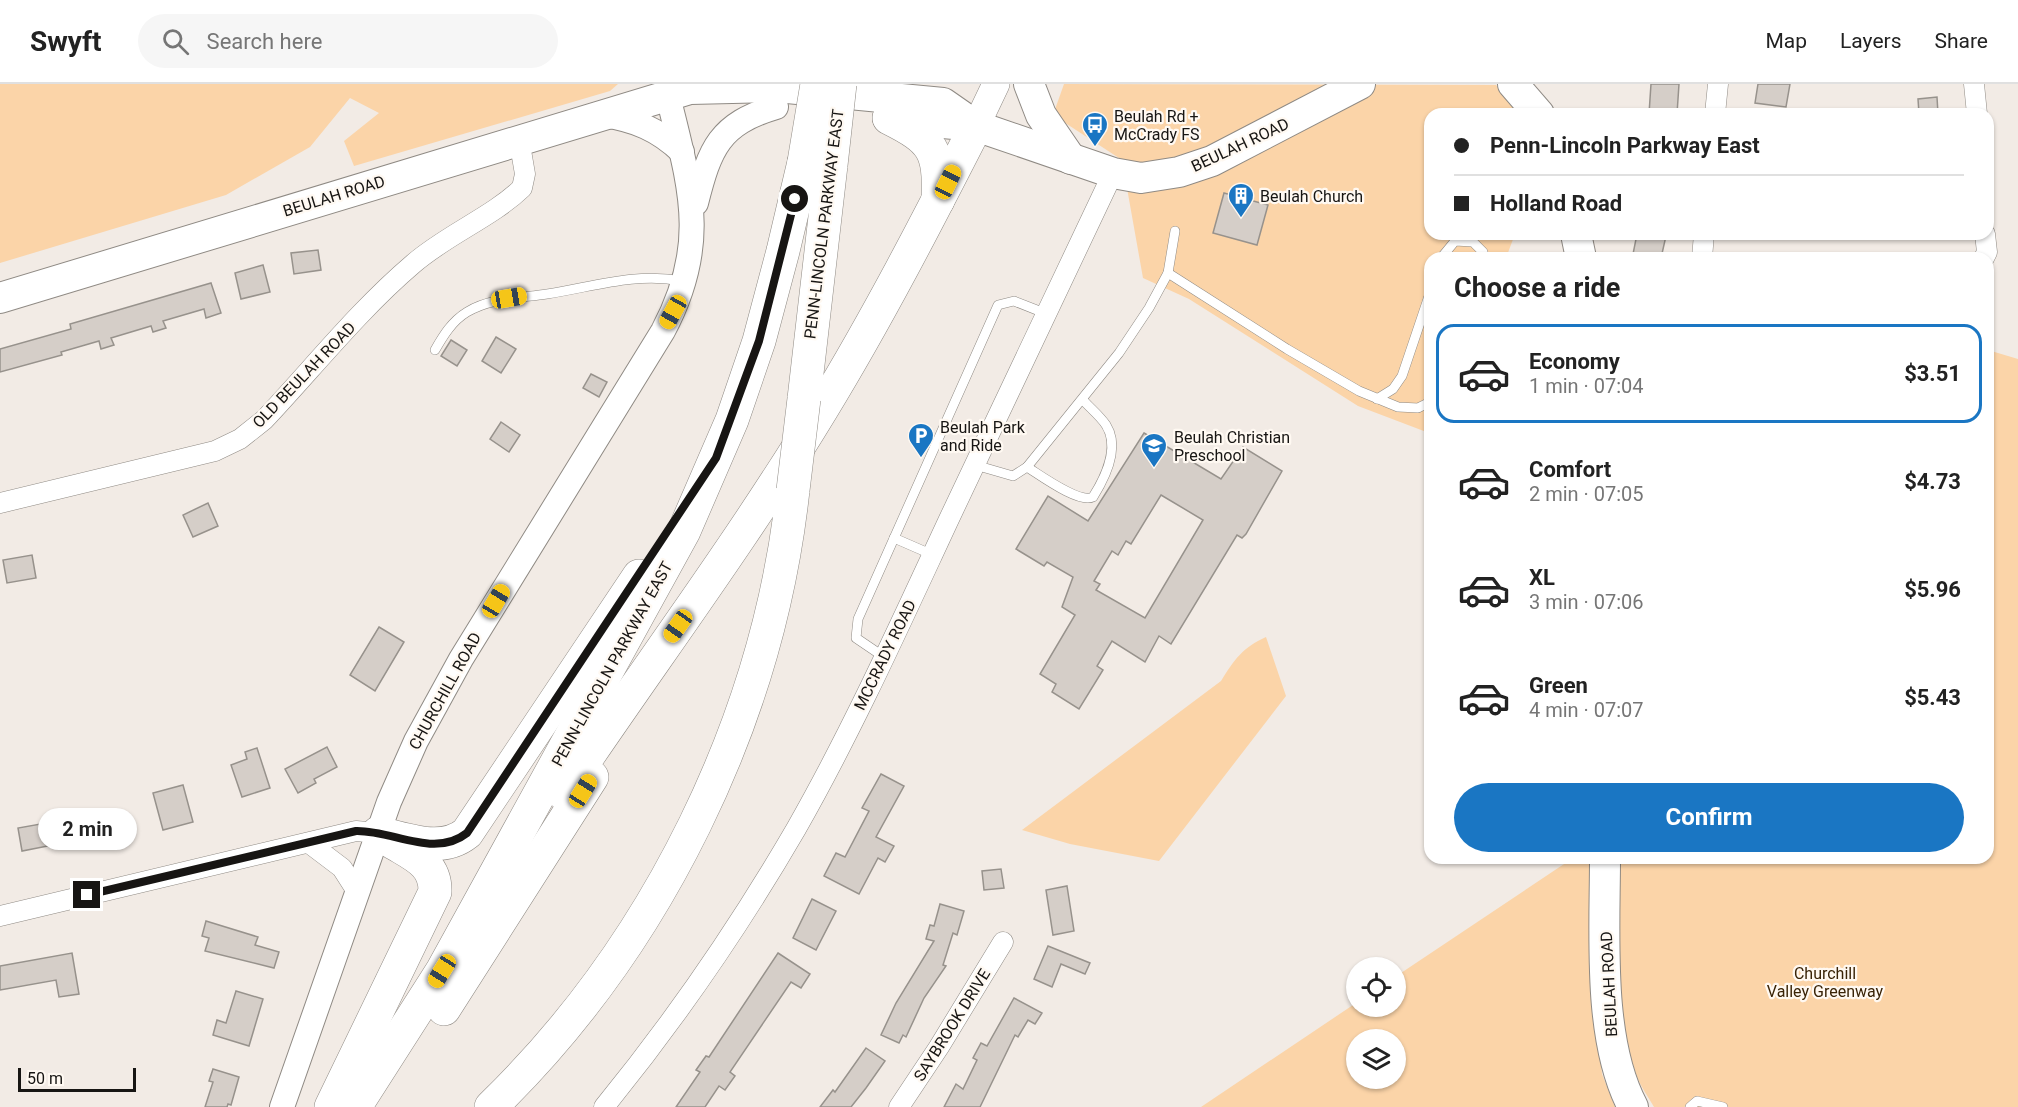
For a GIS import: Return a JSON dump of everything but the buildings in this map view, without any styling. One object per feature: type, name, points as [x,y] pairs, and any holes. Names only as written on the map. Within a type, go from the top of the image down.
[{"type":"highway","name":"PENN-LINCOLN PARKWAY EAST","points":[[491,1107],[553,1041],[600,980],[645,914],[694,825],[724,759],[758,664],[779,580],[804,399],[817,163],[818,84]]},
{"type":"highway","name":"PENN-LINCOLN PARKWAY EAST","points":[[355,1107],[442,971],[664,572],[716,458],[746,380],[817,163],[840,84]]},
{"type":"highway","points":[[889,118],[921,135],[932,146],[938,164],[938,202]]},
{"type":"highway","points":[[382,1107],[646,692],[719,568],[853,358],[938,202],[976,126]]},
{"type":"highway","points":[[378,833],[432,845],[452,843],[467,833],[716,458]]},
{"type":"highway","points":[[442,971],[637,684],[719,568]]},
{"type":"highway","points":[[331,1107],[435,892],[433,874],[429,867],[416,856],[378,833]]},
{"type":"main road","points":[[976,126],[996,84]]},
{"type":"main road","points":[[1029,84],[1041,115],[1071,159]]},
{"type":"main road","name":"BEULAH ROAD","points":[[666,90],[691,104],[716,103],[776,107],[976,126],[1113,174],[1151,177],[1194,167],[1233,151],[1360,84]]},
{"type":"main road","points":[[1514,84],[1534,108]]},
{"type":"main road","name":"BEULAH ROAD","points":[[0,298],[600,114],[666,90],[715,86],[797,88],[921,97],[944,103],[976,126]]},
{"type":"main road","name":"BEULAH ROAD","points":[[1605,864],[1605,936],[1612,1049],[1620,1076],[1634,1107]]},
{"type":"street","points":[[1716,108],[1718,84]]},
{"type":"street","points":[[1974,84],[1976,108]]},
{"type":"street","name":"CHURCHILL ROAD","points":[[282,1107],[378,833],[401,773],[436,701],[663,331],[684,282],[691,256],[693,217],[682,152],[666,90]]},
{"type":"street","points":[[693,217],[704,170],[716,144],[738,122],[776,107]]},
{"type":"street","points":[[600,114],[646,126],[663,135],[682,152]]},
{"type":"street","name":"OLD BEULAH ROAD","points":[[0,503],[215,450],[240,439],[264,420],[411,264],[434,246],[522,188],[525,174],[519,139]]},
{"type":"street","name":"MCCRADY ROAD","points":[[604,1107],[694,990],[764,883],[821,784],[933,555],[1113,174]]},
{"type":"street","points":[[0,916],[356,831],[378,833]]},
{"type":"street","points":[[309,843],[342,868],[358,893]]},
{"type":"street","name":"SAYBROOK DRIVE","points":[[899,1107],[939,1047],[1003,942]]},
{"type":"lane","points":[[975,465],[1013,476],[1027,467],[1119,353],[1168,273],[1176,231]]},
{"type":"lane","points":[[1446,252],[1455,241],[1473,242],[1483,252]]},
{"type":"lane","points":[[1168,273],[1287,349],[1377,399],[1398,407],[1418,408],[1424,405]]},
{"type":"lane","points":[[435,350],[445,332],[467,312],[496,301],[626,279],[662,277],[684,282]]},
{"type":"lane","points":[[884,657],[856,638],[858,619],[998,305],[1014,301],[1047,314]]},
{"type":"lane","points":[[1377,399],[1393,389],[1402,376],[1424,311]]},
{"type":"lane","points":[[1027,467],[1073,495],[1084,499],[1093,497],[1104,480],[1109,464],[1110,433],[1083,399]]},
{"type":"lane","points":[[894,538],[933,555]]},
{"type":"lane","points":[[1690,1107],[1697,1101],[1723,1107]]},
{"type":"green space","points":[[0,84],[618,84],[610,91],[354,166],[344,141],[379,113],[350,98],[310,147],[226,195],[0,263]]},
{"type":"green space","points":[[1064,84],[1496,85],[1516,108],[1424,108],[1424,240],[1513,240],[1508,252],[1424,252],[1424,431],[1358,406],[1189,299],[1143,278],[1122,160],[1053,115]]},
{"type":"green space","name":"Churchill Valley Greenway","points":[[1994,352],[2018,359],[2018,1107],[1654,1107],[1636,1074],[1628,1048],[1619,994],[1615,864],[1994,864]]},
{"type":"green space","points":[[1266,637],[1286,696],[1159,861],[1070,844],[1022,830],[1221,681],[1240,655],[1251,645]]},
{"type":"green space","points":[[1564,864],[1592,864],[1592,965],[1602,1074],[1615,1107],[1201,1107],[1346,1010],[1346,1017],[1406,1017],[1406,970]]},
{"type":"place","name":"Beulah Rd + McCrady FS","points":[[1095,148]]},
{"type":"place","name":"Beulah Church","points":[[1241,219]]},
{"type":"place","name":"Beulah Park and Ride","points":[[921,459]]},
{"type":"place","name":"Beulah Christian Preschool","points":[[1154,469]]},
{"type":"route","points":[[87,895],[356,831],[432,845],[452,843],[467,833],[474,826],[716,458],[732,420],[759,341],[795,199]]}]
